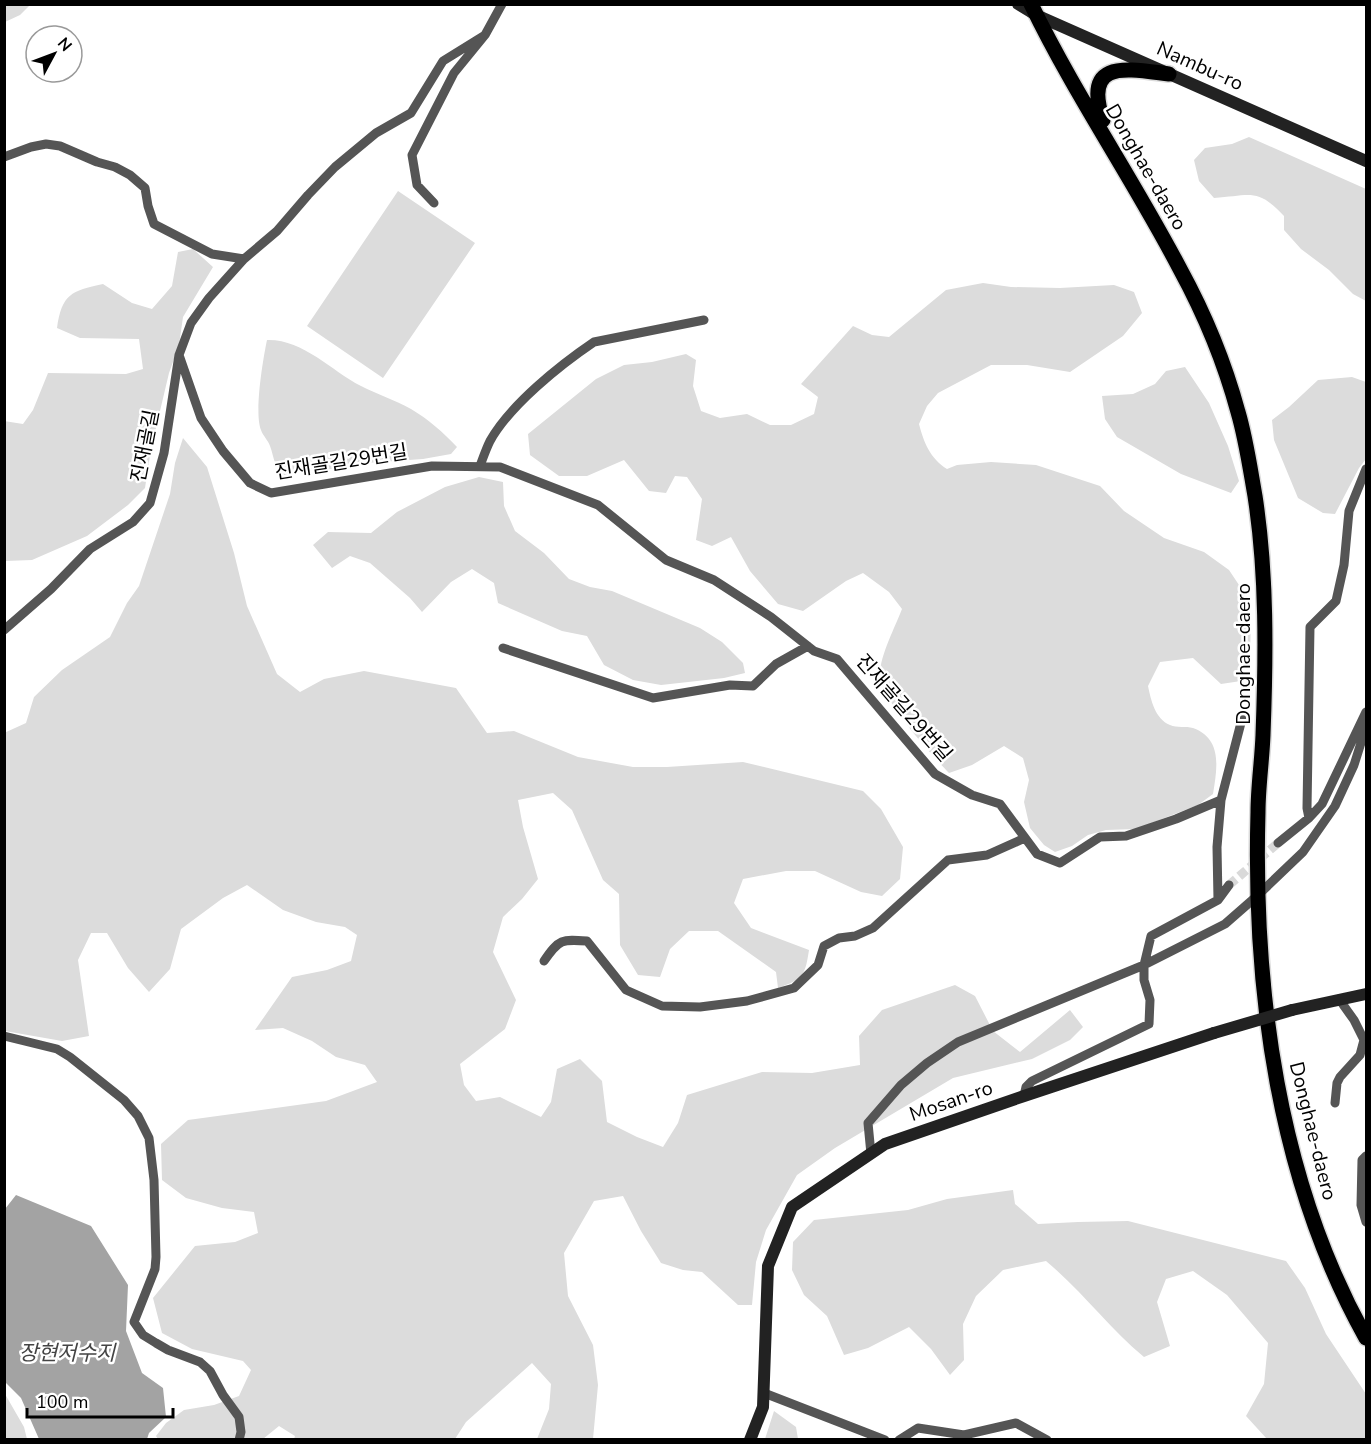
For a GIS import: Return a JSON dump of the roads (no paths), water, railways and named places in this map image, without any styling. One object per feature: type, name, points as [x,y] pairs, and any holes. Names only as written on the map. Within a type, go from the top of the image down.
[{"type":"main road","name":"Donghae-daero","points":[[1033,10],[1182,271],[1215,346],[1239,413],[1255,496],[1264,574],[1265,659],[1258,808],[1257,897],[1263,991],[1286,1123],[1299,1173],[1325,1251],[1366,1338]]},
{"type":"main road","points":[[1113,151],[1097,102],[1102,78],[1113,71],[1127,69],[1169,74]]},
{"type":"street","points":[[434,203],[417,185],[412,155],[454,73],[485,35],[502,4]]},
{"type":"street","name":"Nambu-ro","points":[[1018,4],[1366,161]]},
{"type":"street","name":"진재골길","points":[[4,630],[51,590],[90,549],[133,522],[150,503],[164,453],[179,355],[191,323],[209,298],[244,259],[277,231],[335,167],[376,133],[411,113],[442,61],[485,35]]},
{"type":"street","points":[[4,157],[46,144],[60,146],[115,167],[130,175],[145,188],[147,206],[154,224],[212,254],[244,259]]},
{"type":"street","points":[[480,466],[490,440],[513,409],[579,352],[594,342],[704,320]]},
{"type":"street","name":"진재골길29번길","points":[[179,355],[201,418],[223,451],[250,483],[271,493],[432,466],[500,466],[598,505],[666,560],[714,580],[771,617],[814,651],[837,659],[935,774],[972,795],[1000,804],[1037,855],[1060,863],[1100,837],[1126,836],[1176,819],[1221,800]]},
{"type":"street","points":[[1309,818],[1306,808],[1310,627],[1336,601],[1344,565],[1349,511],[1366,469]]},
{"type":"street","points":[[503,648],[653,698],[730,685],[753,686],[776,664],[808,646]]},
{"type":"street","points":[[1278,843],[1309,818],[1322,804],[1366,712]]},
{"type":"street","points":[[1218,900],[1217,848],[1221,800],[1243,715]]},
{"type":"street","points":[[871,1154],[868,1123],[901,1085],[927,1063],[958,1042],[1143,965],[1225,924],[1257,897],[1303,852],[1335,806],[1354,765],[1366,727]]},
{"type":"street","points":[[544,961],[556,944],[570,940],[587,941],[626,990],[662,1006],[700,1007],[747,1001],[794,988],[818,965],[824,946],[839,938],[855,936],[873,928],[913,889],[948,860],[987,855],[1025,838]]},
{"type":"street","points":[[1024,1096],[1026,1087],[1032,1081],[1149,1024],[1150,1000],[1144,980],[1143,965],[1151,936],[1218,900],[1229,885]]},
{"type":"street","name":"Mosan-ro","points":[[750,1440],[764,1407],[768,1266],[792,1207],[885,1144],[1214,1033],[1292,1010],[1366,994]]},
{"type":"street","points":[[1335,1102],[1337,1083],[1360,1055],[1364,1040],[1354,1020],[1339,999]]},
{"type":"street","points":[[4,1036],[57,1049],[70,1056],[124,1100],[144,1125],[149,1138],[154,1180],[156,1257],[155,1269],[134,1322],[143,1335],[168,1350],[200,1362],[210,1371],[223,1395],[239,1417],[241,1432],[239,1440]]},
{"type":"street","points":[[1366,1156],[1362,1160],[1360,1205],[1366,1222]]},
{"type":"street","points":[[764,1393],[885,1440]]},
{"type":"street","points":[[899,1440],[918,1428],[964,1435],[1016,1423],[1047,1440]]},
{"type":"water","name":"장현저수지","points":[[16,1195],[91,1226],[128,1285],[126,1331],[142,1373],[163,1388],[166,1417],[149,1433],[147,1439],[39,1439],[21,1398],[5,1382],[5,1209]]},
{"type":"tunnel","points":[[1229,885],[1278,843]]}]
